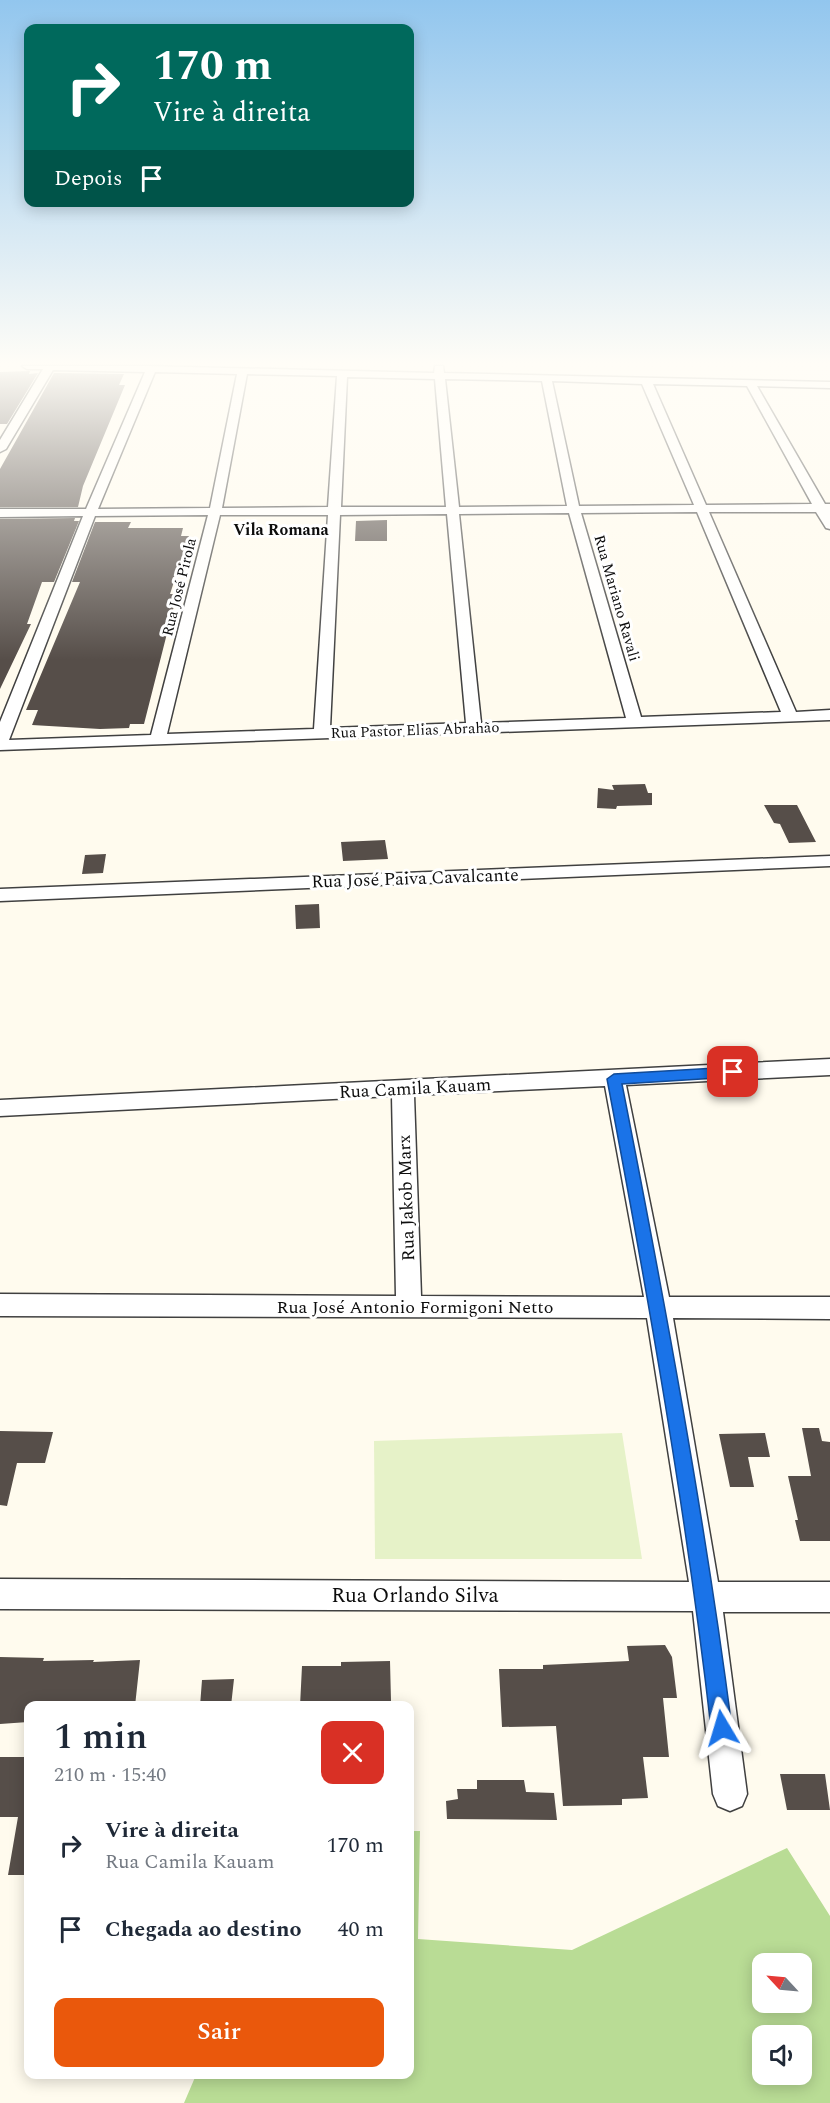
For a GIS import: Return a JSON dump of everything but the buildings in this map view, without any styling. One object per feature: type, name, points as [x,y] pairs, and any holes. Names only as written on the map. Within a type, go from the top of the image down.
[{"type":"street","points":[[0,744],[111,464]]},
{"type":"street","name":"Rua José Pirola","points":[[158,739],[224,464]]},
{"type":"street","points":[[322,733],[337,464]]},
{"type":"street","points":[[449,464],[474,728]]},
{"type":"street","name":"Rua Mariano Ravali","points":[[564,464],[574,509],[634,722]]},
{"type":"street","points":[[681,464],[790,716]]},
{"type":"street","points":[[799,464],[825,508],[830,525]]},
{"type":"street","points":[[0,513],[825,508]]},
{"type":"street","name":"Rua Pastor Elias Abrahão","points":[[0,744],[830,715]]},
{"type":"street","name":"Rua José Paiva Cavalcante","points":[[0,895],[830,861]]},
{"type":"street","name":"Rua Camila Kauam","points":[[0,1108],[830,1068]]},
{"type":"street","points":[[614,1079],[658,1307],[705,1597],[730,1794]]},
{"type":"street","name":"Rua Jakob Marx","points":[[403,1089],[409,1307]]},
{"type":"street","name":"Rua José Antonio Formigoni Netto","points":[[0,1305],[830,1308]]},
{"type":"street","name":"Rua Orlando Silva","points":[[0,1594],[830,1597]]},
{"type":"green space","points":[[622,1433],[642,1559],[375,1559],[374,1441]]},
{"type":"green space","points":[[414,1831],[420,1831],[418,1939],[572,1950],[787,1848],[830,1916],[830,2103],[184,2103],[194,2079],[414,2079]]},
{"type":"district","name":"Vila Romana","points":[[281,529]]},
{"type":"route","points":[[722,1728],[705,1597],[658,1307],[614,1079],[733,1072]]}]
